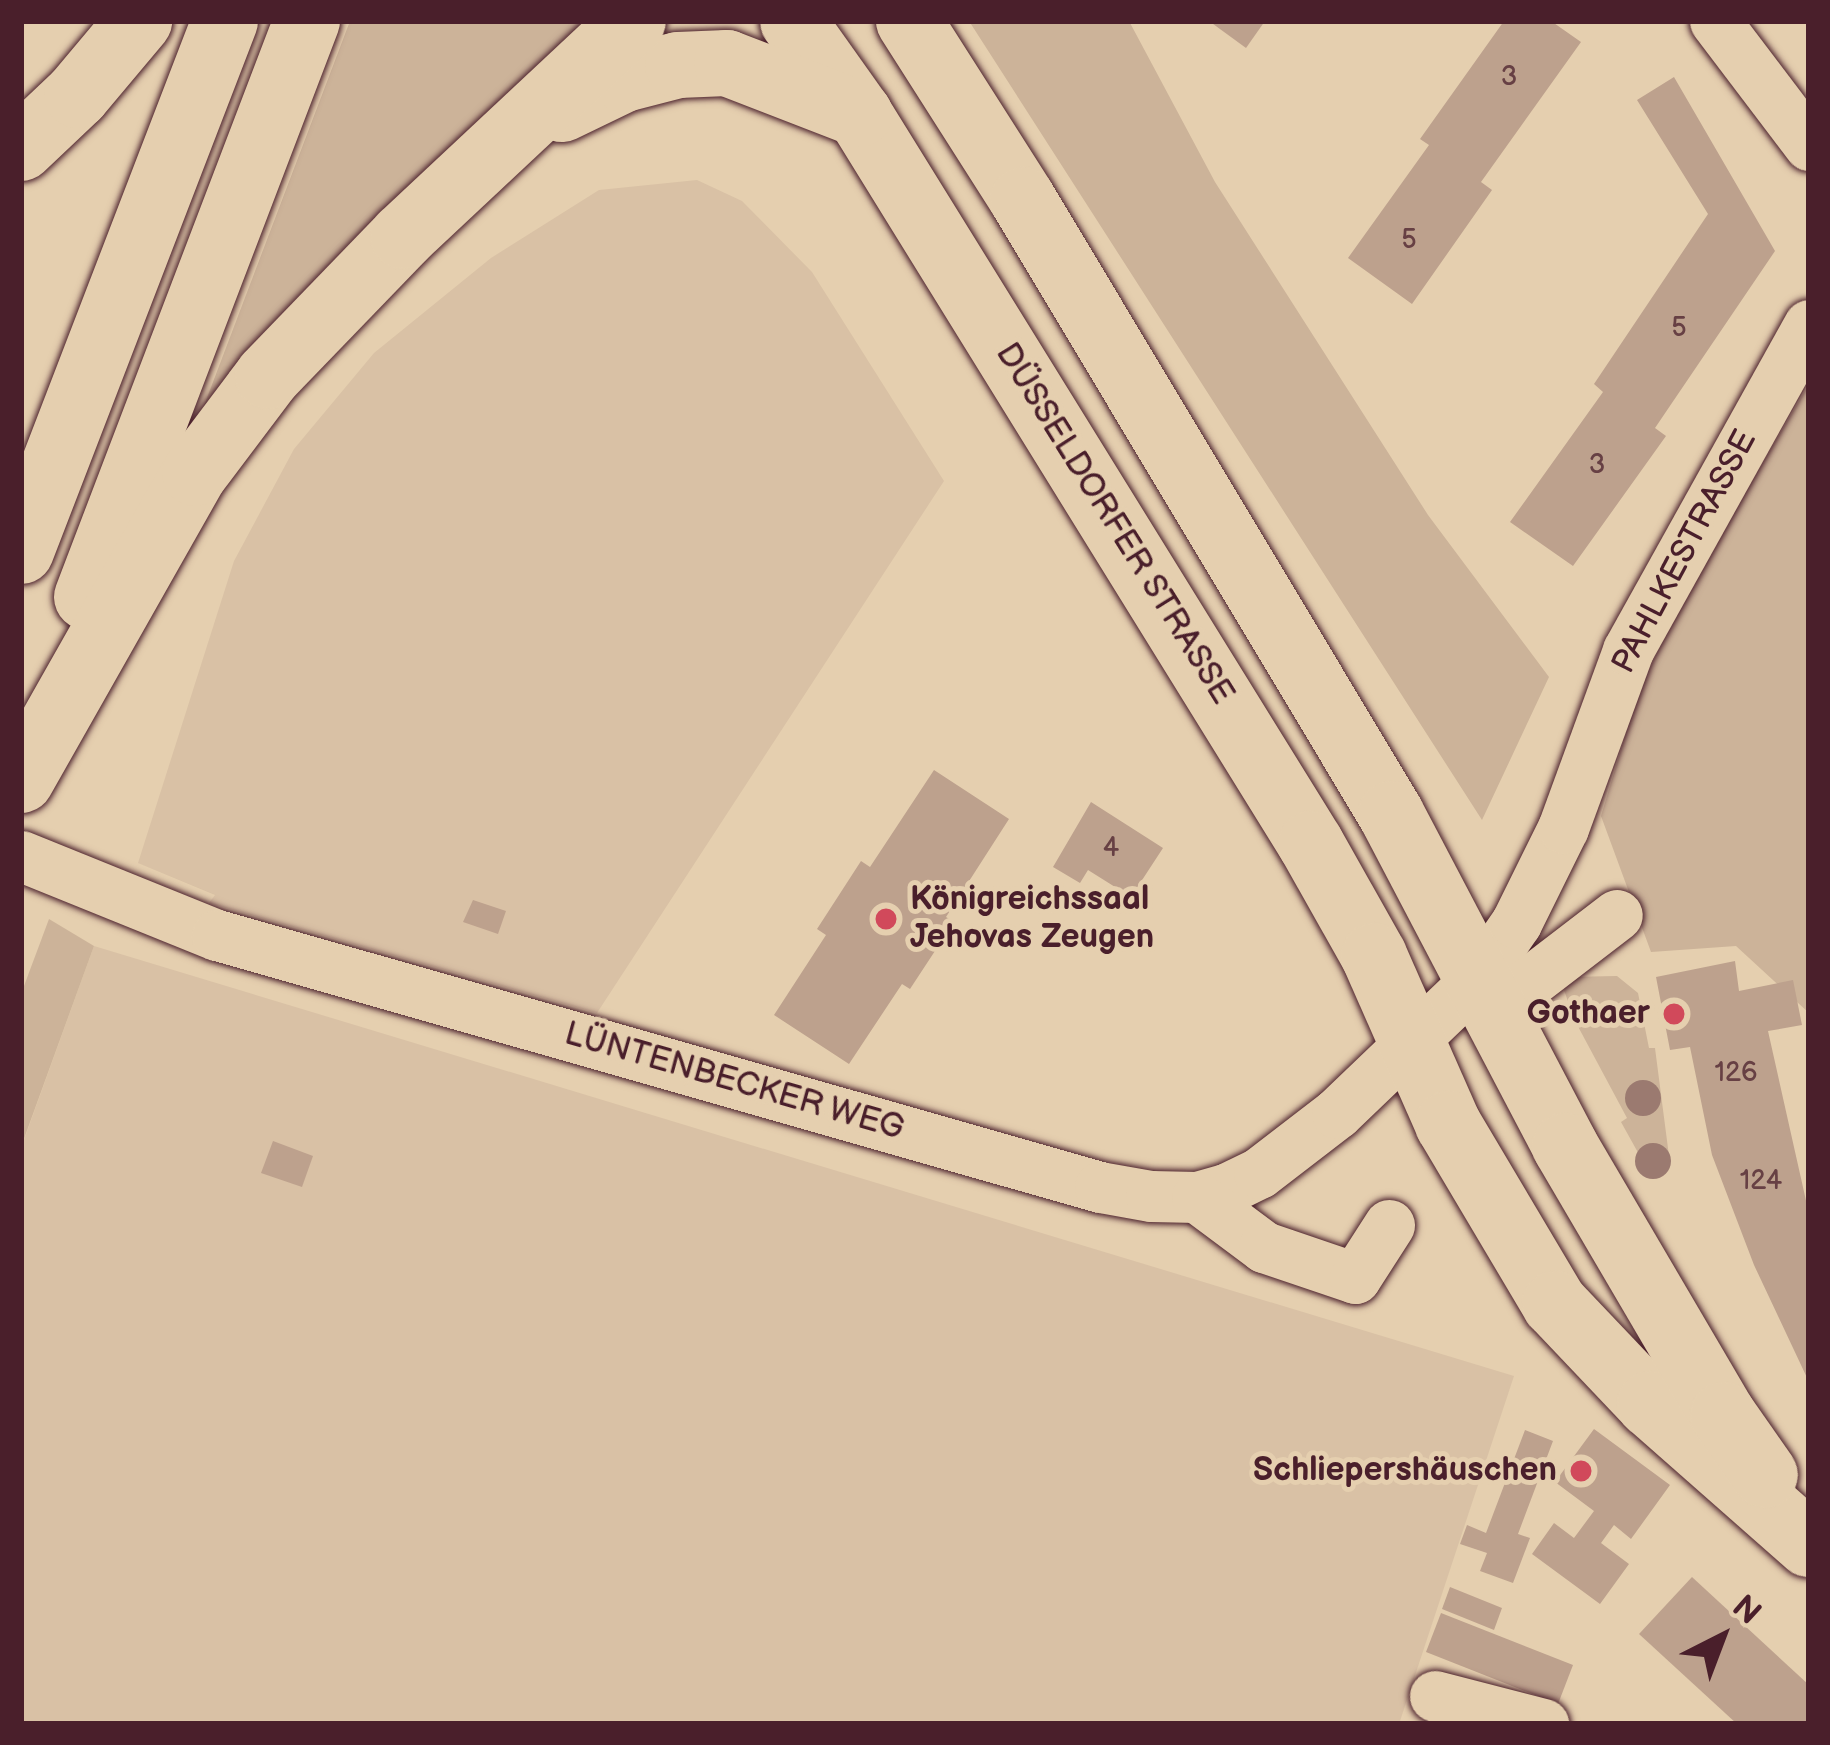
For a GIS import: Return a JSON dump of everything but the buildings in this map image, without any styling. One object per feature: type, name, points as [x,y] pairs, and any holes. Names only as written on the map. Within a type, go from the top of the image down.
[{"type":"main road","points":[[21,148],[77,95],[139,21]]},
{"type":"main road","points":[[21,551],[225,21]]},
{"type":"main road","points":[[21,768],[307,21]]},
{"type":"main road","points":[[21,780],[195,473],[268,376],[318,320],[633,21]]},
{"type":"main road","name":"DÜSSELDORFER STRASSE","points":[[794,21],[859,113],[1311,844],[1374,956],[1448,1124],[1555,1304],[1650,1404],[1809,1540]]},
{"type":"main road","name":"DÜSSELDORFER STRASSE","points":[[909,21],[1023,200],[1380,796],[1565,1146],[1723,1414],[1809,1540]]},
{"type":"main road","points":[[515,130],[625,80],[678,65],[727,64],[859,113]]},
{"type":"street","points":[[1715,21],[1809,145]]},
{"type":"street","name":"PAHLKESTRASSE","points":[[1485,994],[1563,828],[1628,650],[1809,325]]},
{"type":"street","name":"LÜNTENBECKER WEG","points":[[21,856],[237,941],[1100,1186],[1151,1196],[1197,1197],[1258,1173],[1336,1113],[1412,1040]]},
{"type":"street","points":[[1412,1040],[1617,915]]},
{"type":"street","points":[[1197,1197],[1264,1246],[1354,1278],[1389,1226]]},
{"type":"street","points":[[1435,1696],[1543,1724]]},
{"type":"shaded area","points":[[350,21],[598,21],[202,411]]},
{"type":"shaded area","points":[[969,21],[1129,21],[1215,182],[1428,515],[1549,677],[1482,820]]},
{"type":"shaded area","points":[[697,180],[742,201],[812,272],[944,481],[597,1013],[209,903],[215,895],[138,863],[234,561],[294,449],[374,353],[491,258],[599,190]]},
{"type":"shaded area","points":[[1809,384],[1809,1013],[1736,946],[1651,952],[1601,816],[1638,693],[1683,599]]},
{"type":"shaded area","points":[[49,919],[94,946],[21,1147],[21,994]]},
{"type":"shaded area","points":[[94,946],[1514,1376],[1399,1724],[21,1724],[21,1148]]},
{"type":"shaded area","points":[[1617,976],[1638,993],[1649,1048],[1655,1048],[1669,1156],[1664,1168],[1646,1167],[1621,1122],[1627,1118],[1574,1019],[1564,990],[1567,977]]},
{"type":"place","name":"Königreichssaal Jehovas Zeugen","points":[[886,919]]},
{"type":"place","name":"Gothaer","points":[[1674,1014]]},
{"type":"place","name":"Schliepershäuschen","points":[[1581,1471]]}]
